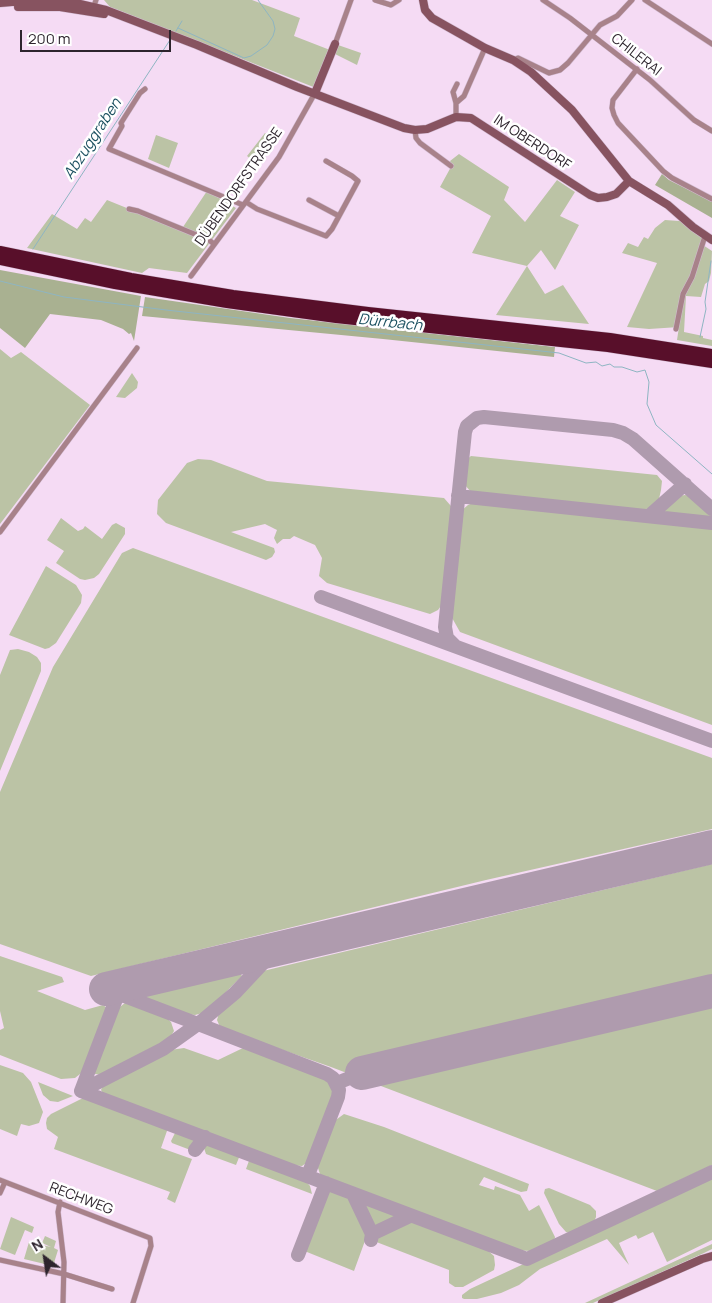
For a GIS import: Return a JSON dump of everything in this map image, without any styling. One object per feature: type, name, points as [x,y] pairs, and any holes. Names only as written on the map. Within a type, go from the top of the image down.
[{"type":"highway","points":[[1,255],[20,265],[124,286],[227,303],[346,319],[595,346],[712,363]]},
{"type":"highway","points":[[1,255],[233,295],[368,312],[610,338],[712,354]]},
{"type":"street","name":"DÜBENDORFSTRASSE","points":[[191,276],[288,143],[315,93],[336,44],[351,0]]},
{"type":"street","points":[[375,0],[391,5],[399,0]]},
{"type":"street","points":[[423,0],[425,10],[432,18],[485,48],[513,60],[537,78],[572,110],[629,181],[668,206],[708,238],[683,294],[676,329]]},
{"type":"street","name":"CHILERAI","points":[[543,0],[637,70],[663,91],[691,118],[712,131]]},
{"type":"street","points":[[513,60],[518,58],[545,72],[554,73],[564,67],[600,25],[617,16],[632,0]]},
{"type":"street","points":[[645,0],[712,44]]},
{"type":"street","points":[[0,3],[43,1],[94,6],[404,128],[415,130],[427,129],[456,117],[454,92],[456,84]]},
{"type":"street","points":[[0,7],[94,6]]},
{"type":"street","points":[[456,104],[464,96],[485,48]]},
{"type":"street","points":[[637,70],[613,100],[612,108],[618,123],[663,171],[672,178],[712,199]]},
{"type":"street","points":[[145,89],[140,93],[121,123],[122,126],[109,149],[326,236],[332,229],[358,181],[326,162]]},
{"type":"street","name":"IM OBERDORF","points":[[456,117],[467,117],[478,122],[594,197],[603,198],[616,194],[629,181]]},
{"type":"street","points":[[415,130],[416,138],[420,143],[451,166]]},
{"type":"street","points":[[309,200],[339,216]]},
{"type":"street","points":[[129,209],[209,240],[214,244]]},
{"type":"street","points":[[0,532],[137,348]]},
{"type":"street","points":[[0,1193],[2,1181]]},
{"type":"street","name":"RECHWEG","points":[[2,1181],[148,1236],[152,1240],[133,1303]]},
{"type":"street","points":[[60,1202],[58,1212],[64,1274],[63,1303]]},
{"type":"street","points":[[702,1259],[712,1252]]},
{"type":"street","points":[[602,1303],[712,1256]]},
{"type":"street","points":[[0,1260],[64,1274],[112,1289]]},
{"type":"street","points":[[610,1303],[634,1290]]},
{"type":"green space","points":[[104,0],[252,0],[300,18],[294,36],[330,50],[316,88],[110,7]]},
{"type":"green space","points":[[338,45],[361,53],[357,65],[335,54]]},
{"type":"green space","points":[[265,133],[276,142],[257,164],[247,156]]},
{"type":"green space","points":[[156,135],[178,143],[169,168],[148,159]]},
{"type":"green space","points":[[459,154],[509,187],[504,200],[525,222],[557,180],[575,192],[560,216],[579,225],[555,270],[541,250],[527,266],[472,253],[491,216],[440,187],[452,165],[450,161]]},
{"type":"green space","points":[[662,174],[669,180],[712,201],[712,218],[655,185]]},
{"type":"green space","points":[[207,191],[236,208],[187,273],[149,268],[142,273],[27,248],[52,214],[77,229],[85,218],[91,222],[107,200],[181,230]]},
{"type":"green space","points":[[680,217],[705,236],[703,245],[712,251],[711,273],[701,297],[686,296],[684,332],[712,340],[712,346],[677,340],[679,327],[649,329],[627,327],[657,263],[622,253],[628,243],[638,247],[644,237],[648,239],[655,228],[665,220],[679,221]]},
{"type":"green space","points":[[527,266],[545,294],[563,285],[589,324],[496,315]]},
{"type":"green space","points":[[0,270],[141,296],[134,341],[131,333],[129,334],[123,329],[101,320],[50,314],[25,348],[0,328]]},
{"type":"green space","points":[[145,297],[290,318],[555,347],[554,357],[142,316]]},
{"type":"green space","points":[[0,349],[11,358],[21,352],[90,405],[0,524]]},
{"type":"green space","points":[[132,373],[138,382],[137,388],[125,398],[116,397]]},
{"type":"green space","points":[[471,456],[657,475],[662,481],[661,490],[659,499],[653,506],[642,511],[480,495],[471,492],[464,484],[466,460]]},
{"type":"green space","points":[[198,459],[211,460],[267,481],[444,498],[451,506],[453,517],[444,602],[438,610],[430,614],[327,583],[319,576],[322,558],[315,545],[294,536],[290,539],[283,539],[277,544],[274,538],[277,530],[265,524],[231,532],[274,548],[275,552],[272,557],[266,560],[166,523],[157,514],[158,500],[187,463]]},
{"type":"green space","points":[[678,496],[691,496],[712,514],[712,519],[659,512]]},
{"type":"green space","points":[[475,502],[699,525],[712,528],[712,725],[460,632],[451,616],[461,511]]},
{"type":"green space","points":[[61,518],[78,531],[85,526],[102,539],[112,525],[116,523],[125,528],[125,534],[99,574],[94,578],[80,579],[56,563],[64,551],[47,540]]},
{"type":"green space","points":[[133,548],[712,758],[712,829],[486,880],[91,976],[0,944],[0,792],[53,667],[122,553]]},
{"type":"green space","points":[[46,566],[76,585],[82,595],[81,603],[56,643],[45,649],[9,635]]},
{"type":"green space","points":[[18,649],[29,652],[37,657],[41,663],[41,671],[0,771],[0,675],[10,650]]},
{"type":"green space","points":[[712,864],[712,1165],[657,1191],[331,1067],[223,1029],[217,1020],[219,1013],[263,971]]},
{"type":"green space","points":[[0,956],[62,977],[64,982],[37,991],[85,1010],[103,1005],[107,1008],[85,1070],[75,1078],[61,1079],[0,1055],[0,1030],[4,1028],[0,1011]]},
{"type":"green space","points":[[239,972],[242,976],[206,1012],[195,1015],[185,1014],[142,997]]},
{"type":"green space","points":[[125,1003],[135,1004],[166,1017],[171,1022],[174,1031],[169,1039],[142,1057],[103,1075],[95,1074],[93,1069],[116,1010]]},
{"type":"green space","points":[[184,1048],[218,1060],[243,1048],[323,1076],[332,1087],[333,1099],[309,1161],[302,1166],[290,1165],[104,1095],[101,1090],[104,1083],[170,1050]]},
{"type":"green space","points":[[0,1065],[23,1073],[31,1082],[43,1112],[39,1123],[29,1126],[21,1124],[17,1136],[0,1129]]},
{"type":"green space","points":[[38,1082],[73,1096],[58,1102],[50,1101],[43,1095]]},
{"type":"green space","points":[[83,1098],[168,1128],[161,1148],[192,1159],[175,1203],[167,1199],[170,1192],[54,1149],[58,1137],[47,1129],[47,1118],[51,1114]]},
{"type":"green space","points":[[344,1114],[384,1127],[529,1184],[527,1191],[521,1192],[484,1177],[479,1185],[494,1190],[495,1186],[520,1195],[529,1211],[539,1205],[555,1237],[554,1242],[531,1251],[511,1250],[326,1180],[320,1174],[317,1165],[333,1122]]},
{"type":"green space","points":[[176,1131],[192,1138],[197,1145],[195,1150],[193,1151],[172,1143],[171,1141]]},
{"type":"green space","points":[[211,1144],[240,1155],[236,1165],[206,1154],[204,1148],[206,1145]]},
{"type":"green space","points":[[250,1158],[305,1180],[310,1186],[312,1194],[246,1169]]},
{"type":"green space","points":[[712,1176],[712,1240],[667,1262],[653,1232],[638,1239],[636,1235],[619,1243],[629,1265],[607,1239],[540,1269],[519,1285],[501,1293],[477,1299],[462,1298],[462,1295],[470,1289]]},
{"type":"green space","points":[[549,1188],[590,1205],[596,1211],[593,1224],[573,1234],[566,1232],[559,1224],[544,1193],[545,1189]]},
{"type":"green space","points":[[329,1192],[348,1196],[484,1247],[494,1256],[494,1270],[463,1287],[455,1287],[449,1283],[449,1270],[366,1238],[354,1271],[302,1250],[323,1197]]},
{"type":"green space","points":[[11,1217],[34,1227],[32,1233],[25,1230],[15,1255],[0,1249]]},
{"type":"green space","points":[[45,1236],[56,1241],[54,1248],[58,1250],[53,1266],[24,1259],[29,1242],[51,1247],[42,1243]]},
{"type":"green space","points":[[712,1244],[712,1249],[704,1253],[593,1303],[585,1303]]},
{"type":"waterway","points":[[178,28],[244,58],[251,56],[267,45],[275,29],[273,21],[258,0]]},
{"type":"waterway","name":"Abzuggraben","points":[[176,31],[182,21]]},
{"type":"waterway","name":"Abzuggraben","points":[[33,249],[170,40]]},
{"type":"waterway","points":[[700,337],[706,309],[705,302],[711,261]]},
{"type":"waterway","name":"Dürrbach","points":[[0,281],[64,297],[559,353],[586,363],[596,362],[602,366],[610,364],[614,367],[622,367],[637,372],[645,370],[649,382],[647,404],[656,425],[712,474]]},
{"type":"taxiway","points":[[455,646],[447,638],[445,627],[465,432],[467,426],[477,418],[484,417],[613,430],[623,433],[633,439],[712,509]]},
{"type":"taxiway","points":[[649,516],[685,484]]},
{"type":"taxiway","points":[[458,496],[712,523]]},
{"type":"taxiway","points":[[321,597],[712,741]]},
{"type":"taxiway","points":[[81,1091],[163,1049],[198,1024],[235,993],[265,961],[285,947]]},
{"type":"taxiway","points":[[106,989],[327,1074],[333,1078],[339,1090],[338,1097],[308,1175]]},
{"type":"taxiway","points":[[81,1091],[118,994]]},
{"type":"taxiway","points":[[337,1083],[362,1073]]},
{"type":"taxiway","points":[[81,1091],[527,1259],[712,1172]]},
{"type":"taxiway","points":[[195,1150],[205,1137]]},
{"type":"taxiway","points":[[298,1255],[326,1183]]},
{"type":"taxiway","points":[[353,1194],[372,1234]]},
{"type":"taxiway","points":[[371,1240],[372,1234],[410,1216]]},
{"type":"runway","points":[[106,989],[712,847]]},
{"type":"runway","points":[[362,1073],[712,991]]}]
